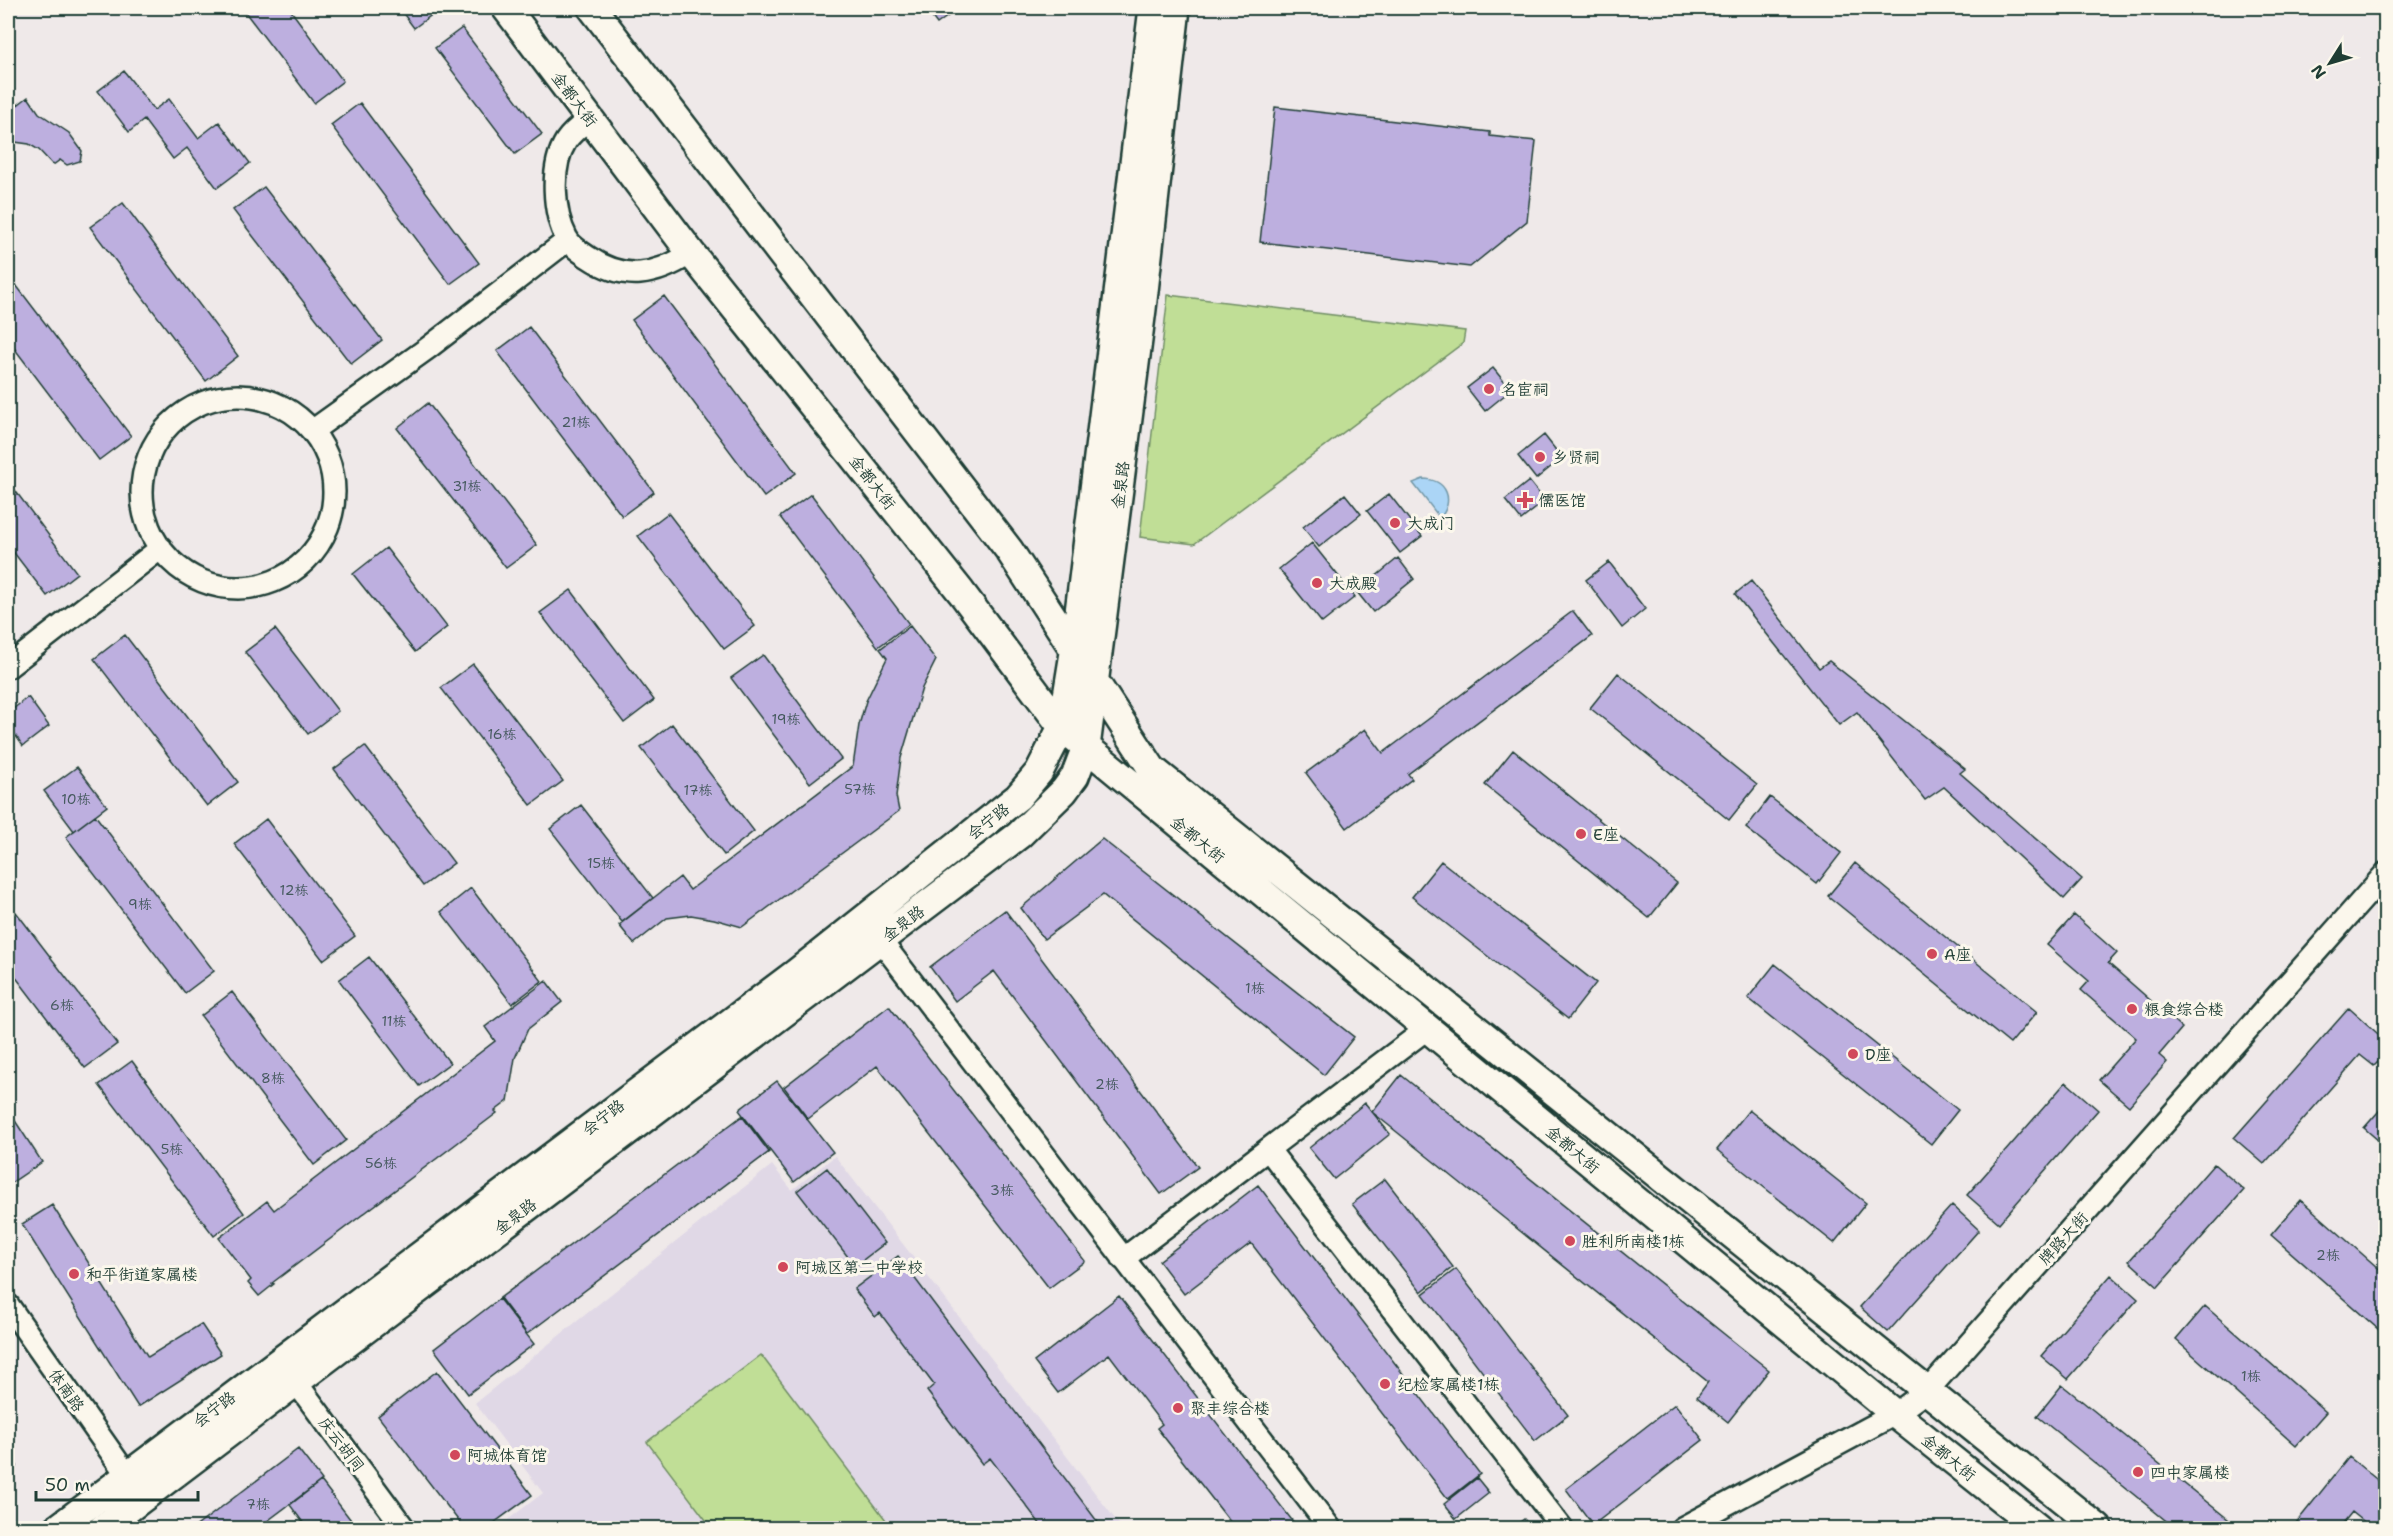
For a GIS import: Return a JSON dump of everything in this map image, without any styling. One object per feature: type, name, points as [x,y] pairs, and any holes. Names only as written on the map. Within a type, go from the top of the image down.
[{"type":"main road","name":"金都大街","points":[[506,8],[691,253],[961,592],[1062,727],[1895,1414],[2038,1528]]},
{"type":"main road","name":"金都大街","points":[[592,8],[1009,550],[1152,769],[2098,1528]]},
{"type":"main road","name":"金泉路","points":[[1074,652],[1153,8]]},
{"type":"main road","name":"金泉路","points":[[103,1528],[287,1371],[880,940],[1019,835],[1075,776],[1086,747],[1095,683],[1142,309],[1176,8]]},
{"type":"main road","name":"会宁路","points":[[58,1528],[127,1475],[287,1371],[1018,797],[1039,772],[1062,727],[1074,652]]},
{"type":"street","points":[[590,118],[567,140],[560,153],[555,176],[555,202],[568,240],[600,265],[622,272],[641,274],[658,271],[673,265],[691,253]]},
{"type":"street","points":[[312,431],[428,348],[568,240]]},
{"type":"street","points":[[249,397],[284,408],[312,431],[323,447],[330,465],[334,484],[334,503],[330,522],[322,539],[311,555],[297,568],[263,585],[244,588],[225,587],[206,583],[189,574],[161,549],[146,515],[143,497],[144,478],[148,460],[156,444],[166,429],[180,416],[195,406],[212,400],[249,397]]},
{"type":"street","points":[[8,666],[161,549]]},
{"type":"street","name":"牌路大街","points":[[1682,1528],[1895,1414],[1928,1390],[2385,873]]},
{"type":"street","points":[[880,940],[1330,1528]]},
{"type":"street","points":[[1123,1259],[1428,1028]]},
{"type":"street","points":[[1268,1149],[1562,1528]]},
{"type":"street","name":"体南路","points":[[8,1305],[127,1475]]},
{"type":"street","name":"庆云胡同","points":[[287,1371],[404,1528]]},
{"type":"shaded area","name":"阿城区第二中学校","points":[[835,1156],[1122,1528],[497,1528],[543,1493],[475,1403],[772,1165],[792,1190]]},
{"type":"green space","points":[[1168,295],[1465,331],[1463,343],[1194,544],[1140,537]]},
{"type":"green space","points":[[761,1355],[892,1528],[712,1528],[647,1442]]},
{"type":"water","points":[[1423,479],[1438,483],[1446,492],[1447,505],[1440,518],[1413,483]]},
{"type":"building","points":[[242,8],[289,8],[343,81],[314,103]]},
{"type":"building","points":[[399,8],[441,8],[414,28]]},
{"type":"building","points":[[925,8],[959,8],[937,24]]},
{"type":"building","points":[[462,28],[542,134],[515,154],[435,48]]},
{"type":"building","points":[[124,71],[154,110],[169,99],[198,138],[219,122],[250,163],[217,188],[187,148],[173,159],[144,120],[129,132],[98,91]]},
{"type":"building","points":[[28,97],[39,113],[69,133],[82,151],[80,161],[67,165],[60,160],[53,165],[39,150],[29,144],[8,141],[8,106],[15,107]]},
{"type":"building","points":[[360,103],[479,263],[450,284],[331,125]]},
{"type":"building","points":[[1275,107],[1490,132],[1490,136],[1536,141],[1527,221],[1470,267],[1260,242]]},
{"type":"building","points":[[264,187],[382,340],[351,364],[233,210]]},
{"type":"building","points":[[123,203],[238,356],[206,381],[90,227]]},
{"type":"building","points":[[16,285],[131,436],[99,460],[8,340],[8,291]]},
{"type":"building","points":[[664,296],[796,473],[764,497],[632,320]]},
{"type":"building","points":[[529,327],[654,492],[622,516],[497,351]]},
{"type":"building","name":"名宦祠","points":[[1493,368],[1511,390],[1485,411],[1467,388]]},
{"type":"building","points":[[428,403],[537,545],[506,568],[397,428]]},
{"type":"building","name":"乡贤祠","points":[[1544,435],[1562,458],[1536,479],[1518,456]]},
{"type":"building","points":[[8,481],[77,573],[47,596],[8,545]]},
{"type":"building","name":"儒医馆","points":[[1529,481],[1545,501],[1521,520],[1505,500]]},
{"type":"building","points":[[811,494],[909,624],[878,647],[780,517]]},
{"type":"building","points":[[1345,494],[1361,514],[1319,547],[1303,527]]},
{"type":"building","name":"大成门","points":[[1389,494],[1422,536],[1400,553],[1367,511]]},
{"type":"building","points":[[668,513],[755,626],[724,649],[638,536]]},
{"type":"building","name":"大成殿","points":[[1312,543],[1355,597],[1322,623],[1279,569]]},
{"type":"building","points":[[386,548],[447,627],[415,652],[353,574]]},
{"type":"building","points":[[1398,558],[1414,579],[1373,612],[1357,592]]},
{"type":"building","points":[[1609,562],[1645,609],[1622,628],[1586,580]]},
{"type":"building","points":[[1751,581],[1819,668],[1829,661],[1965,769],[1960,773],[2082,879],[2064,899],[1944,787],[1925,800],[1857,712],[1839,725],[1735,594]]},
{"type":"building","points":[[571,590],[654,700],[624,723],[540,613]]},
{"type":"building","points":[[1573,611],[1592,636],[1408,774],[1412,779],[1347,828],[1306,773],[1365,729],[1383,753]]},
{"type":"building","points":[[910,626],[936,660],[922,688],[901,758],[896,796],[899,811],[742,927],[691,915],[667,918],[634,944],[619,925],[680,877],[690,890],[853,766],[859,725],[866,701],[887,658],[880,649]]},
{"type":"building","points":[[275,629],[338,711],[308,734],[245,652]]},
{"type":"building","points":[[125,635],[238,782],[207,806],[94,659]]},
{"type":"building","points":[[763,655],[841,759],[810,783],[731,678]]},
{"type":"building","points":[[473,664],[563,781],[531,805],[441,688]]},
{"type":"building","points":[[1618,673],[1757,785],[1729,820],[1590,708]]},
{"type":"building","points":[[28,697],[49,726],[23,746],[8,725],[8,713]]},
{"type":"building","points":[[672,724],[754,831],[724,855],[641,748]]},
{"type":"building","points":[[365,746],[454,863],[423,886],[334,769]]},
{"type":"building","name":"E座","points":[[1513,750],[1677,883],[1649,918],[1485,785]]},
{"type":"building","points":[[77,767],[107,806],[74,831],[44,791]]},
{"type":"building","points":[[1770,797],[1841,853],[1817,884],[1746,828]]},
{"type":"building","points":[[581,805],[653,898],[622,922],[550,829]]},
{"type":"building","points":[[95,815],[214,971],[185,993],[66,837]]},
{"type":"building","points":[[266,819],[355,936],[323,960],[234,844]]},
{"type":"building","points":[[1102,839],[1354,1037],[1324,1075],[1103,895],[1044,939],[1021,908]]},
{"type":"building","points":[[1441,861],[1596,983],[1568,1019],[1412,897]]},
{"type":"building","name":"A座","points":[[1855,863],[2037,1012],[2010,1044],[1828,896]]},
{"type":"building","points":[[471,888],[542,981],[512,1004],[441,912]]},
{"type":"building","points":[[1005,910],[1198,1167],[1161,1194],[994,971],[955,1001],[930,967]]},
{"type":"building","points":[[16,912],[117,1044],[85,1068],[8,967],[8,919]]},
{"type":"building","name":"粮食综合楼","points":[[2074,915],[2117,953],[2108,963],[2182,1028],[2159,1055],[2167,1062],[2129,1106],[2099,1080],[2136,1038],[2081,990],[2089,981],[2047,945]]},
{"type":"building","points":[[369,957],[450,1063],[419,1086],[339,980]]},
{"type":"building","name":"D座","points":[[1775,964],[1958,1110],[1931,1144],[1748,998]]},
{"type":"building","points":[[546,981],[562,1002],[528,1029],[515,1058],[508,1101],[495,1111],[497,1113],[272,1283],[274,1284],[259,1296],[248,1283],[251,1280],[219,1238],[267,1201],[274,1210],[495,1041],[485,1027]]},
{"type":"building","points":[[232,992],[346,1140],[314,1165],[201,1016]]},
{"type":"building","points":[[889,1006],[1085,1261],[1049,1288],[877,1066],[808,1119],[784,1087]]},
{"type":"building","points":[[2349,1008],[2386,1041],[2386,1054],[2374,1066],[2360,1055],[2264,1164],[2234,1138]]},
{"type":"building","points":[[132,1061],[244,1213],[214,1236],[99,1085]]},
{"type":"building","name":"胜利所南楼1栋","points":[[1401,1075],[1769,1370],[1728,1422],[1697,1397],[1708,1382],[1372,1112]]},
{"type":"building","points":[[777,1081],[833,1152],[794,1182],[739,1110]]},
{"type":"building","points":[[2066,1082],[2098,1110],[1999,1223],[1967,1195]]},
{"type":"building","points":[[1365,1103],[1390,1134],[1334,1179],[1309,1148]]},
{"type":"building","points":[[2386,1103],[2386,1147],[2364,1128]]},
{"type":"building","points":[[8,1110],[42,1162],[8,1185]]},
{"type":"building","points":[[1749,1110],[1866,1203],[1834,1243],[1717,1150]]},
{"type":"building","points":[[742,1116],[769,1152],[527,1334],[500,1298]]},
{"type":"building","points":[[2214,1164],[2244,1190],[2158,1287],[2129,1261]]},
{"type":"building","points":[[827,1168],[885,1243],[855,1266],[797,1191]]},
{"type":"building","points":[[1385,1179],[1453,1267],[1421,1292],[1352,1204]]},
{"type":"building","name":"纪检家属楼1栋","points":[[1258,1185],[1480,1474],[1448,1499],[1251,1243],[1184,1294],[1159,1261]]},
{"type":"building","points":[[2301,1200],[2386,1275],[2386,1336],[2271,1235]]},
{"type":"building","name":"和平街道家属楼","points":[[52,1205],[148,1357],[201,1324],[221,1354],[138,1407],[22,1224]]},
{"type":"building","points":[[1952,1205],[1979,1230],[1888,1332],[1860,1307]]},
{"type":"building","points":[[898,1256],[1100,1525],[1096,1528],[1037,1528],[1041,1525],[990,1458],[982,1464],[927,1391],[934,1385],[880,1313],[875,1317],[854,1289]]},
{"type":"building","points":[[1456,1269],[1568,1415],[1535,1441],[1423,1294]]},
{"type":"building","points":[[2111,1275],[2138,1299],[2068,1379],[2041,1356]]},
{"type":"building","name":"聚丰综合楼","points":[[1119,1296],[1298,1528],[1235,1528],[1157,1428],[1162,1424],[1109,1354],[1058,1393],[1034,1362]]},
{"type":"building","points":[[499,1299],[534,1344],[468,1394],[434,1349]]},
{"type":"building","points":[[2205,1306],[2326,1412],[2296,1446],[2176,1340]]},
{"type":"building","name":"阿城体育馆","points":[[437,1371],[532,1495],[487,1528],[464,1528],[378,1416]]},
{"type":"building","name":"四中家属楼","points":[[2062,1385],[2239,1528],[2175,1528],[2037,1416]]},
{"type":"building","points":[[1675,1404],[1703,1440],[1593,1525],[1566,1489]]},
{"type":"building","points":[[298,1449],[322,1480],[258,1528],[194,1528]]},
{"type":"building","points":[[8,1454],[17,1466],[8,1472]]},
{"type":"building","points":[[2349,1457],[2386,1487],[2386,1528],[2372,1528],[2352,1512],[2339,1528],[2292,1528]]},
{"type":"building","points":[[1477,1478],[1489,1493],[1456,1519],[1444,1504]]},
{"type":"building","points":[[321,1481],[357,1528],[307,1528],[290,1505]]},
{"type":"building","points":[[1524,1519],[1532,1528],[1512,1528]]},
{"type":"place","name":"名宦祠","points":[[1489,389]]},
{"type":"place","name":"乡贤祠","points":[[1540,457]]},
{"type":"place","name":"儒医馆","points":[[1525,500]]},
{"type":"place","name":"大成门","points":[[1395,523]]},
{"type":"place","name":"大成殿","points":[[1317,583]]},
{"type":"place","name":"E座","points":[[1581,834]]},
{"type":"place","name":"A座","points":[[1932,954]]},
{"type":"place","name":"粮食综合楼","points":[[2132,1009]]},
{"type":"place","name":"D座","points":[[1853,1054]]},
{"type":"place","name":"胜利所南楼1栋","points":[[1570,1241]]},
{"type":"place","name":"阿城区第二中学校","points":[[783,1267]]},
{"type":"place","name":"和平街道家属楼","points":[[74,1274]]},
{"type":"place","name":"纪检家属楼1栋","points":[[1385,1384]]},
{"type":"place","name":"聚丰综合楼","points":[[1178,1408]]},
{"type":"place","name":"阿城体育馆","points":[[455,1455]]},
{"type":"place","name":"四中家属楼","points":[[2138,1472]]}]
